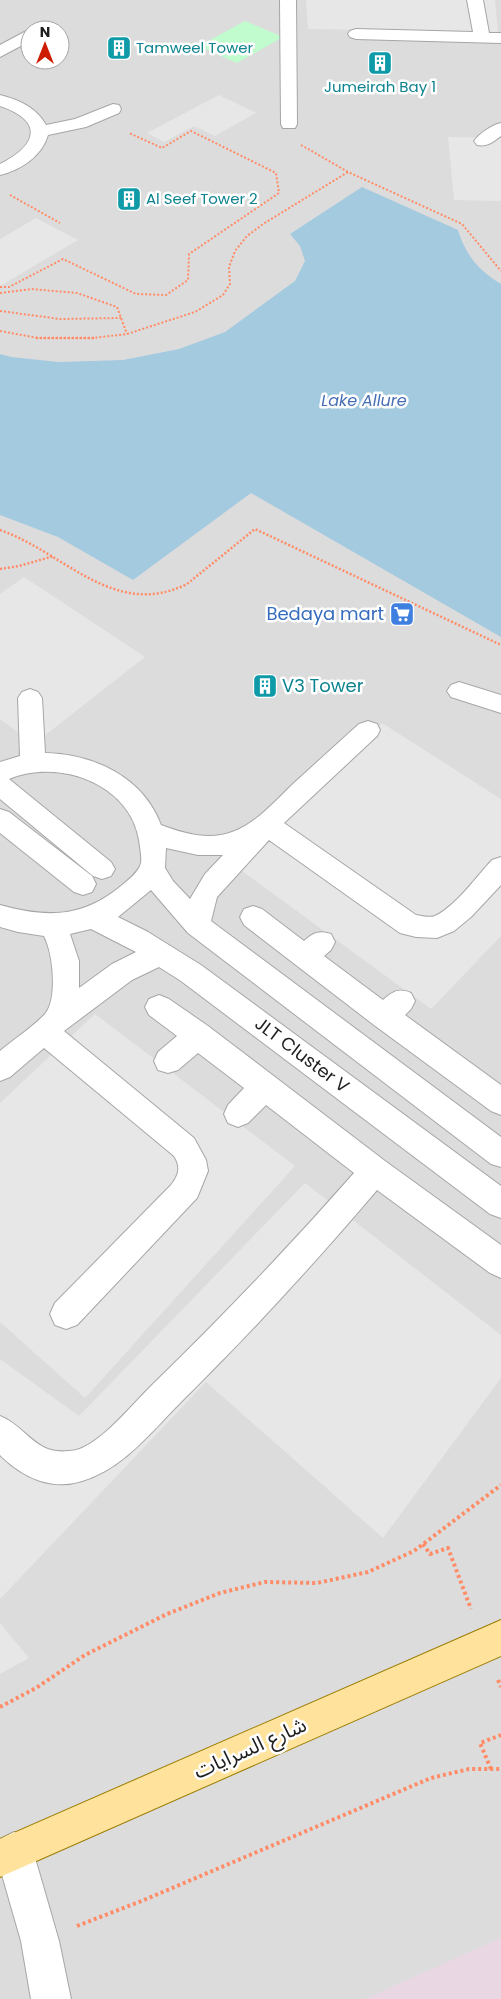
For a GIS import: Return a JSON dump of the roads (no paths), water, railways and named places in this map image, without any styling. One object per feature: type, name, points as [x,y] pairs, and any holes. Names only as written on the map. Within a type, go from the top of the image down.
[{"type":"main road","name":"شارع السرايات","points":[[7,1854],[496,1640]]},
{"type":"lane","points":[[288,0],[289,124]]},
{"type":"lane","points":[[475,0],[482,37]]},
{"type":"lane","points":[[356,34],[501,39]]},
{"type":"lane","points":[[0,52],[20,40]]},
{"type":"lane","points":[[0,100],[19,107],[34,118],[40,131],[36,147],[20,161],[1,170]]},
{"type":"lane","points":[[40,131],[80,123],[113,109]]},
{"type":"lane","points":[[483,141],[501,128]]},
{"type":"lane","points":[[0,152],[20,161]]},
{"type":"lane","points":[[460,691],[501,704]]},
{"type":"lane","points":[[30,698],[33,763]]},
{"type":"lane","points":[[197,925],[203,899],[210,888],[242,854],[266,824],[368,730]]},
{"type":"lane","points":[[0,772],[33,763],[66,764],[96,772],[122,787],[142,808],[152,832],[152,868],[164,889],[197,925],[501,1154]]},
{"type":"lane","points":[[0,785],[102,868]]},
{"type":"lane","points":[[0,819],[83,884]]},
{"type":"lane","points":[[152,832],[188,844],[209,846],[228,844],[246,837],[266,824]]},
{"type":"lane","points":[[266,824],[409,925],[424,928],[437,926],[450,920],[501,867]]},
{"type":"lane","points":[[0,916],[21,923],[52,926],[95,918],[118,905],[136,889],[152,868]]},
{"type":"lane","points":[[253,917],[313,950],[392,1009],[501,1102]]},
{"type":"lane","name":"JLT Cluster V","points":[[95,918],[161,953],[212,988],[501,1204]]},
{"type":"lane","points":[[51,1026],[63,1004],[68,973],[61,940],[52,926]]},
{"type":"lane","points":[[0,1068],[122,972],[161,953]]},
{"type":"lane","points":[[159,1007],[375,1171],[501,1263]]},
{"type":"lane","points":[[51,1026],[184,1147],[191,1158],[194,1171],[191,1184],[182,1195],[66,1314]]},
{"type":"lane","points":[[168,1060],[198,1035]]},
{"type":"lane","points":[[238,1114],[264,1087]]},
{"type":"lane","points":[[0,1432],[18,1451],[40,1465],[66,1469],[92,1461],[114,1443],[190,1371],[321,1234],[375,1171]]},
{"type":"lane","points":[[7,1854],[40,1940],[52,1999]]},
{"type":"water","name":"Lake Allure","points":[[362,187],[458,230],[465,247],[474,261],[501,284],[501,637],[251,493],[133,580],[58,537],[0,515],[0,354],[59,362],[123,360],[179,349],[225,332],[295,281],[305,261],[300,246],[290,234]]},
{"type":"place","name":"Tamweel Tower","points":[[119,48]]},
{"type":"place","name":"Jumeirah Bay 1","points":[[380,63]]},
{"type":"place","name":"Al Seef Tower 2","points":[[129,199]]},
{"type":"place","name":"Bedaya mart","points":[[402,614]]},
{"type":"place","name":"V3 Tower","points":[[265,686]]}]
